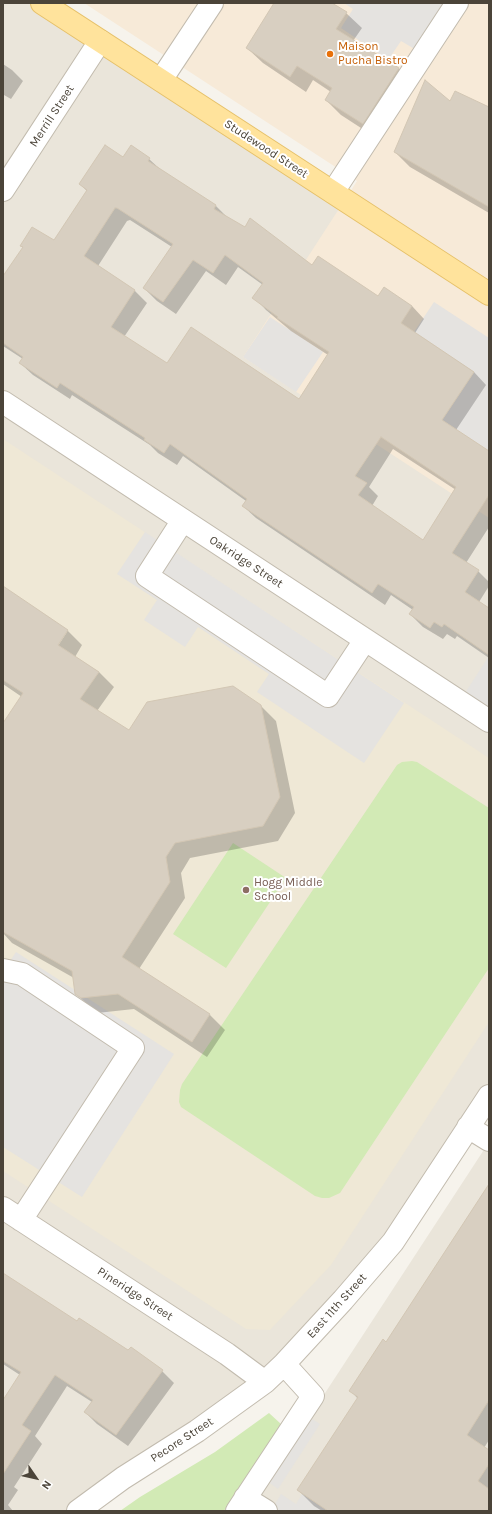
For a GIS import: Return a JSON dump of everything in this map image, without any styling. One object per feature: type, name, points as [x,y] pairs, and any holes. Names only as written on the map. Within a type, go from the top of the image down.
[{"type":"main road","name":"Studewood Street","points":[[42,3],[489,294]]},
{"type":"street","points":[[161,80],[212,3]]},
{"type":"street","points":[[332,192],[457,3]]},
{"type":"street","name":"Merrill Street","points":[[3,190],[100,41]]},
{"type":"street","name":"Oakridge Street","points":[[3,402],[489,721]]},
{"type":"street","points":[[183,520],[147,576],[328,696],[365,640]]},
{"type":"street","points":[[3,970],[22,974],[133,1048],[12,1214]]},
{"type":"street","name":"East 11th Street","points":[[284,1364],[343,1300],[393,1242],[489,1096]]},
{"type":"street","points":[[468,1127],[489,1140]]},
{"type":"street","name":"Pineridge Street","points":[[12,1214],[226,1354],[265,1382]]},
{"type":"street","points":[[266,1511],[241,1504],[313,1396],[284,1364]]},
{"type":"street","name":"Pecore Street","points":[[78,1511],[123,1478],[197,1431],[265,1382],[284,1364]]},
{"type":"shaded area","points":[[3,3],[42,3],[489,294],[489,1094],[393,1242],[265,1382],[85,1511],[3,1511]]},
{"type":"shaded area","points":[[84,3],[489,3],[489,518],[243,357],[357,181]]},
{"type":"shaded area","points":[[344,3],[450,3],[418,51],[401,41],[388,60],[341,28],[353,9]]},
{"type":"shaded area","points":[[434,302],[489,338],[489,451],[442,420],[474,372],[414,332]]},
{"type":"shaded area","points":[[270,317],[323,352],[296,392],[243,357]]},
{"type":"shaded area","name":"Hogg Middle School","points":[[3,439],[489,758],[489,1022],[331,1265],[270,1330],[246,1329],[3,1171]]},
{"type":"shaded area","points":[[145,532],[404,703],[364,763],[257,692],[269,674],[198,627],[185,647],[144,620],[157,600],[117,574]]},
{"type":"shaded area","points":[[489,656],[489,709],[465,693]]},
{"type":"shaded area","points":[[16,952],[174,1054],[82,1197],[3,1147],[3,972]]},
{"type":"shaded area","points":[[489,1142],[489,1511],[248,1511]]},
{"type":"shaded area","points":[[309,1417],[320,1424],[278,1489],[267,1481]]},
{"type":"shaded area","points":[[281,1494],[296,1504],[302,1494],[328,1511],[271,1511]]},
{"type":"green space","points":[[402,762],[417,762],[489,808],[489,968],[340,1193],[329,1198],[322,1198],[315,1196],[181,1107],[179,1102],[180,1090],[182,1084],[397,765]]},
{"type":"green space","points":[[233,843],[286,878],[226,968],[173,934]]},
{"type":"green space","points":[[269,1413],[281,1424],[224,1511],[120,1511],[140,1497],[215,1452]]},
{"type":"building","points":[[274,3],[332,3],[347,12],[336,29],[399,68],[363,124],[325,100],[332,88],[297,66],[290,77],[246,48]]},
{"type":"building","points":[[425,80],[450,101],[455,91],[489,107],[489,207],[394,152]]},
{"type":"building","points":[[105,145],[123,157],[131,145],[150,158],[148,161],[216,205],[214,209],[245,227],[250,218],[312,265],[318,256],[378,296],[384,287],[412,306],[401,323],[474,372],[442,420],[489,451],[489,495],[452,553],[479,570],[465,592],[489,608],[489,655],[444,624],[442,627],[434,622],[430,628],[409,614],[414,607],[378,584],[372,593],[242,506],[247,499],[170,444],[164,453],[144,440],[145,438],[60,383],[57,388],[19,363],[23,357],[3,343],[3,276],[23,247],[20,246],[32,227],[54,240],[87,190],[79,184]],"holes":[[[115,208],[173,244],[143,288],[163,302],[193,260],[213,273],[225,255],[263,283],[252,298],[278,317],[277,318],[329,352],[299,399],[191,327],[167,363],[111,327],[135,290],[84,256]],[[381,437],[456,487],[423,540],[358,495],[367,483],[355,476]]]},
{"type":"building","points":[[3,586],[68,630],[58,645],[99,672],[80,699],[129,730],[147,702],[233,686],[261,705],[280,797],[263,826],[175,843],[166,857],[170,882],[122,957],[210,1014],[192,1042],[118,994],[81,998],[75,994],[72,971],[3,932],[3,723],[23,693],[3,680]]},
{"type":"building","points":[[489,1184],[489,1400],[467,1435],[489,1450],[489,1464],[478,1481],[489,1489],[489,1511],[328,1511],[297,1490],[358,1397],[349,1391],[383,1339],[386,1342]]},
{"type":"building","points":[[3,1273],[77,1321],[79,1318],[128,1350],[131,1347],[163,1370],[116,1435],[84,1412],[93,1400],[55,1375],[22,1425],[31,1431],[3,1474],[3,1400],[21,1372],[3,1361]]},
{"type":"place","name":"Maison Pucha Bistro","points":[[330,54]]},
{"type":"place","name":"Hogg Middle School","points":[[246,890]]}]
